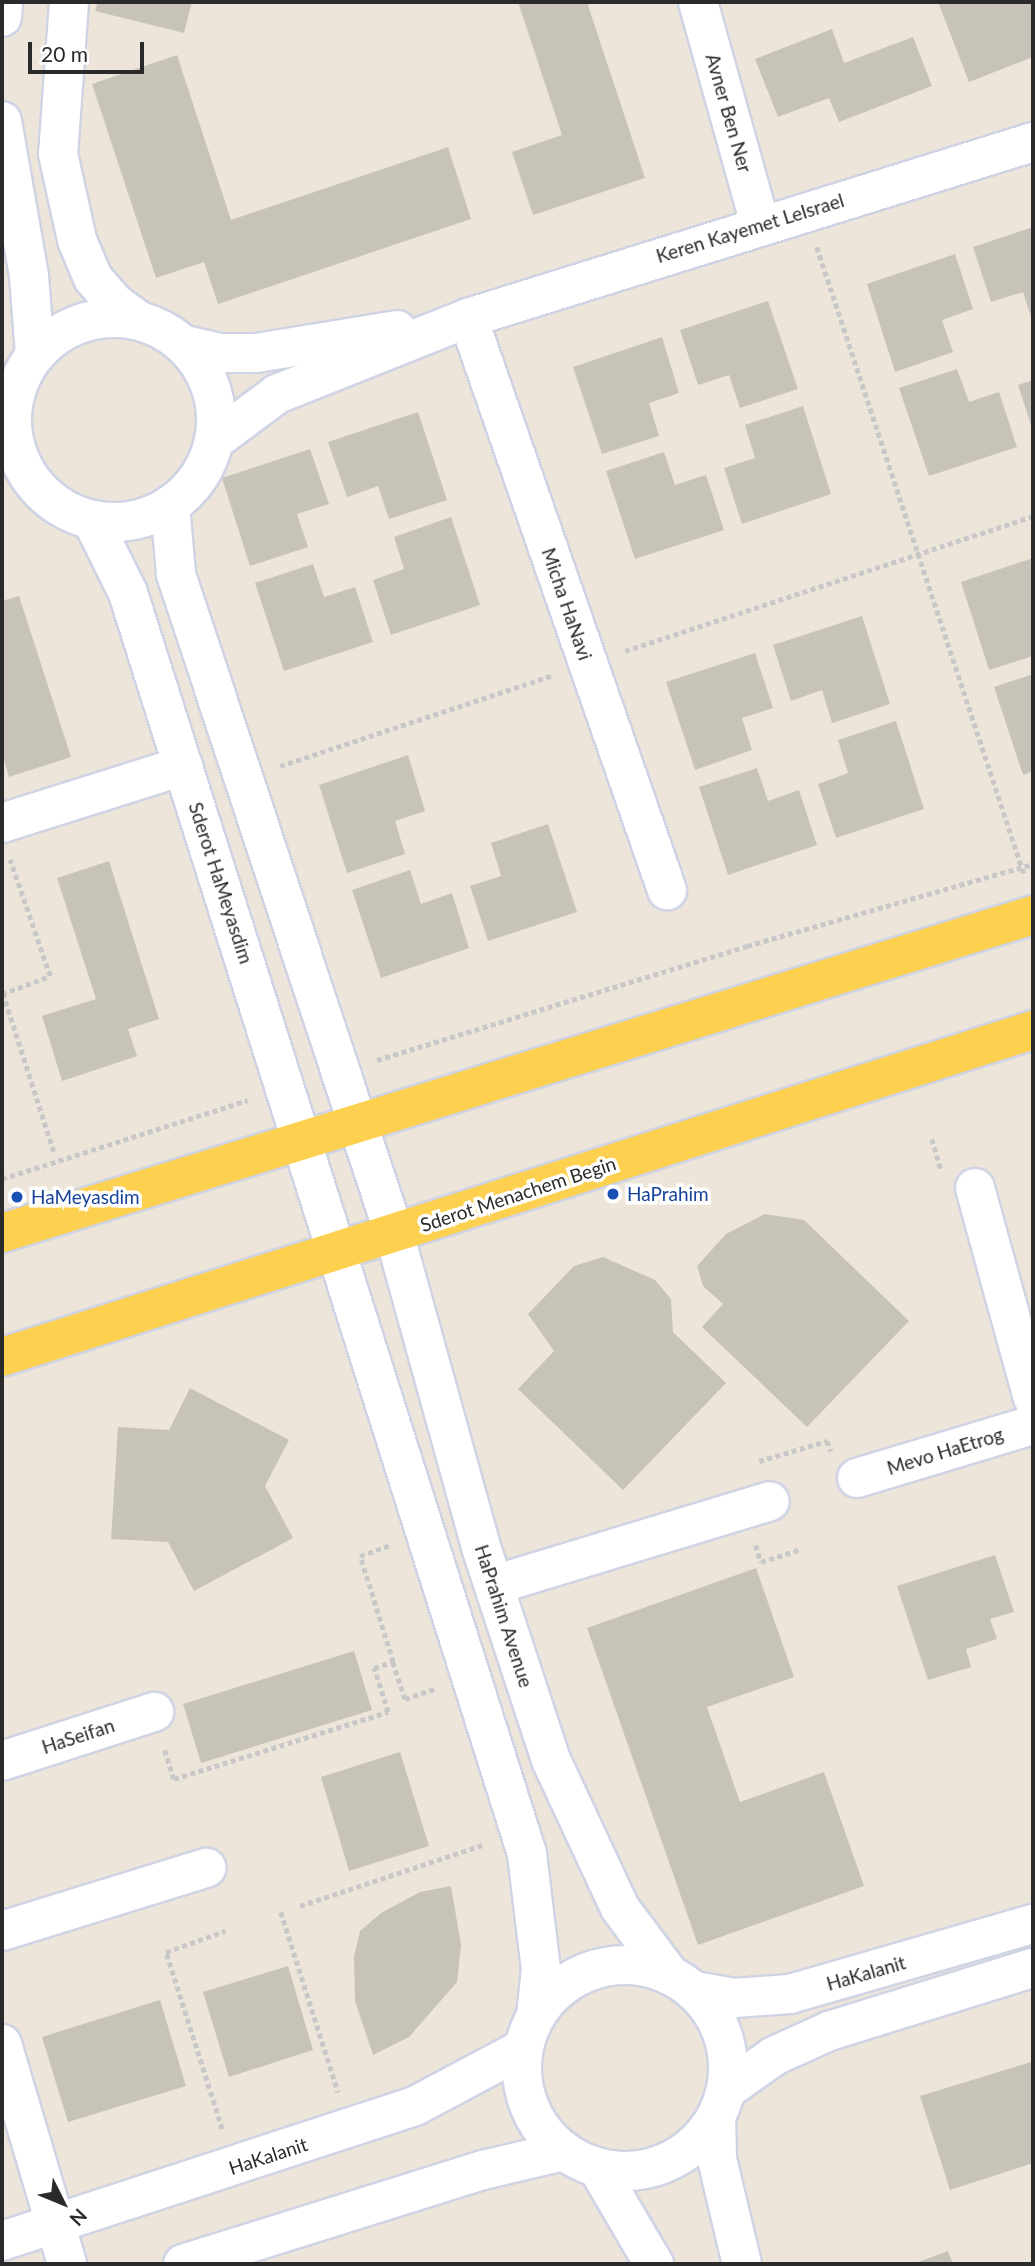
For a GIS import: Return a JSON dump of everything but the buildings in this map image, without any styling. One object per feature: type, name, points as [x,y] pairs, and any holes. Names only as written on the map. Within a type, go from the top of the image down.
[{"type":"main road","points":[[2,1233],[356,1124],[1031,903]]},
{"type":"main road","name":"Sderot Menachem Begin","points":[[2,1357],[1033,1030]]},
{"type":"street","points":[[2,17],[3,2]]},
{"type":"street","points":[[69,2],[61,166],[78,240],[93,278],[116,304],[137,319],[163,329],[185,345],[203,368],[214,396],[214,441],[200,475],[170,505],[133,521],[92,520],[18,487],[15,448],[7,410],[20,378],[35,354],[50,339],[79,323],[110,317],[137,319]]},
{"type":"street","name":"Avner Ben Ner","points":[[698,2],[760,224]]},
{"type":"street","points":[[2,121],[29,276],[35,354]]},
{"type":"street","name":"Keren Kayemet LeIsrael","points":[[214,441],[248,412],[277,394],[468,318],[760,224],[1033,142]]},
{"type":"street","name":"Keren Kayemet LeIsrael","points":[[185,345],[221,353],[257,353],[468,318]]},
{"type":"street","name":"Micha HaNavi","points":[[468,318],[667,890]]},
{"type":"street","points":[[170,505],[177,573],[394,1233]]},
{"type":"street","name":"Sderot HaMeyasdim","points":[[92,520],[128,593],[338,1250]]},
{"type":"street","points":[[4,835],[183,766]]},
{"type":"street","points":[[975,1188],[1033,1398]]},
{"type":"street","name":"HaPrahim Avenue","points":[[394,1233],[494,1586],[551,1760],[587,1845],[620,1908],[683,1983]]},
{"type":"street","points":[[338,1250],[520,1833],[538,1923],[541,1969],[522,2077],[529,2105],[543,2130],[581,2159],[654,2264]]},
{"type":"street","name":"Mevo HaEtrog","points":[[857,1478],[1033,1425]]},
{"type":"street","points":[[494,1586],[770,1502]]},
{"type":"street","name":"HaSeifan","points":[[2,1761],[154,1712]]},
{"type":"street","points":[[2,1931],[206,1868]]},
{"type":"street","name":"HaKalanit","points":[[683,1983],[733,1998],[790,1994],[1033,1924]]},
{"type":"street","points":[[530,2032],[555,1992],[581,1974],[610,1966],[641,1965],[683,1983],[713,2012],[724,2037],[729,2064],[721,2104],[717,2159],[742,2264]]},
{"type":"street","points":[[183,2264],[483,2170],[581,2159],[624,2171],[652,2167],[700,2139],[721,2104],[774,2056],[829,2031],[1033,1968]]},
{"type":"street","name":"HaKalanit","points":[[2,2241],[349,2130],[415,2106],[530,2032]]},
{"type":"street","points":[[2,2044],[67,2264]]},
{"type":"path","points":[[805,210],[1022,867],[1031,903]]},
{"type":"path","points":[[243,779],[1033,516]]},
{"type":"path","points":[[4,835],[50,976],[2,993],[54,1152]]},
{"type":"path","points":[[339,1072],[747,946],[1033,864]]},
{"type":"path","points":[[2,1179],[286,1088]]},
{"type":"path","points":[[757,1462],[827,1441],[840,1482],[857,1478]]},
{"type":"path","points":[[405,1699],[360,1556],[425,1534]]},
{"type":"path","points":[[154,1712],[174,1779],[388,1712],[374,1668],[393,1662]]},
{"type":"path","points":[[300,1906],[520,1833]]},
{"type":"path","points":[[281,1912],[349,2130]]},
{"type":"path","points":[[225,1931],[166,1952],[234,2166]]},
{"type":"place","name":"HaPrahim","points":[[613,1194]]},
{"type":"place","name":"HaMeyasdim","points":[[17,1197]]}]
